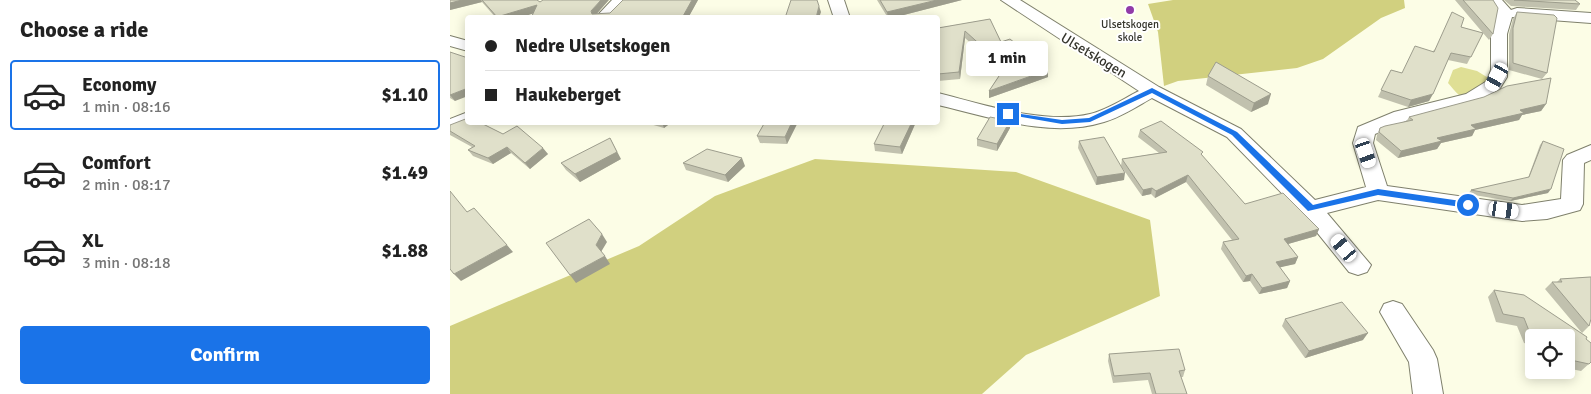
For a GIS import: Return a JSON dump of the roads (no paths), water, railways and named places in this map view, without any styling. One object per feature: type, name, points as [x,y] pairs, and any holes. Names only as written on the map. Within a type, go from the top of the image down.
[{"type":"street","points":[[606,15],[621,0]]},
{"type":"street","points":[[836,0],[841,15]]},
{"type":"street","name":"Ulsetskogen","points":[[1009,0],[1047,26],[1152,90],[1234,133],[1311,209],[1358,265]]},
{"type":"street","points":[[1378,192],[1363,143],[1365,131],[1400,116],[1462,100],[1490,89],[1499,74],[1501,61],[1499,34],[1505,20],[1500,6],[1591,18]]},
{"type":"street","points":[[450,41],[465,45]]},
{"type":"street","points":[[940,99],[1044,120],[1078,122],[1090,120],[1114,110],[1152,90]]},
{"type":"street","points":[[450,126],[465,119]]},
{"type":"street","points":[[1311,209],[1378,192],[1522,213],[1547,211],[1572,204],[1574,160],[1591,152]]},
{"type":"street","points":[[1393,312],[1423,359],[1428,394]]},
{"type":"place","name":"Ulsetskogen skole","points":[[1130,10]]}]
